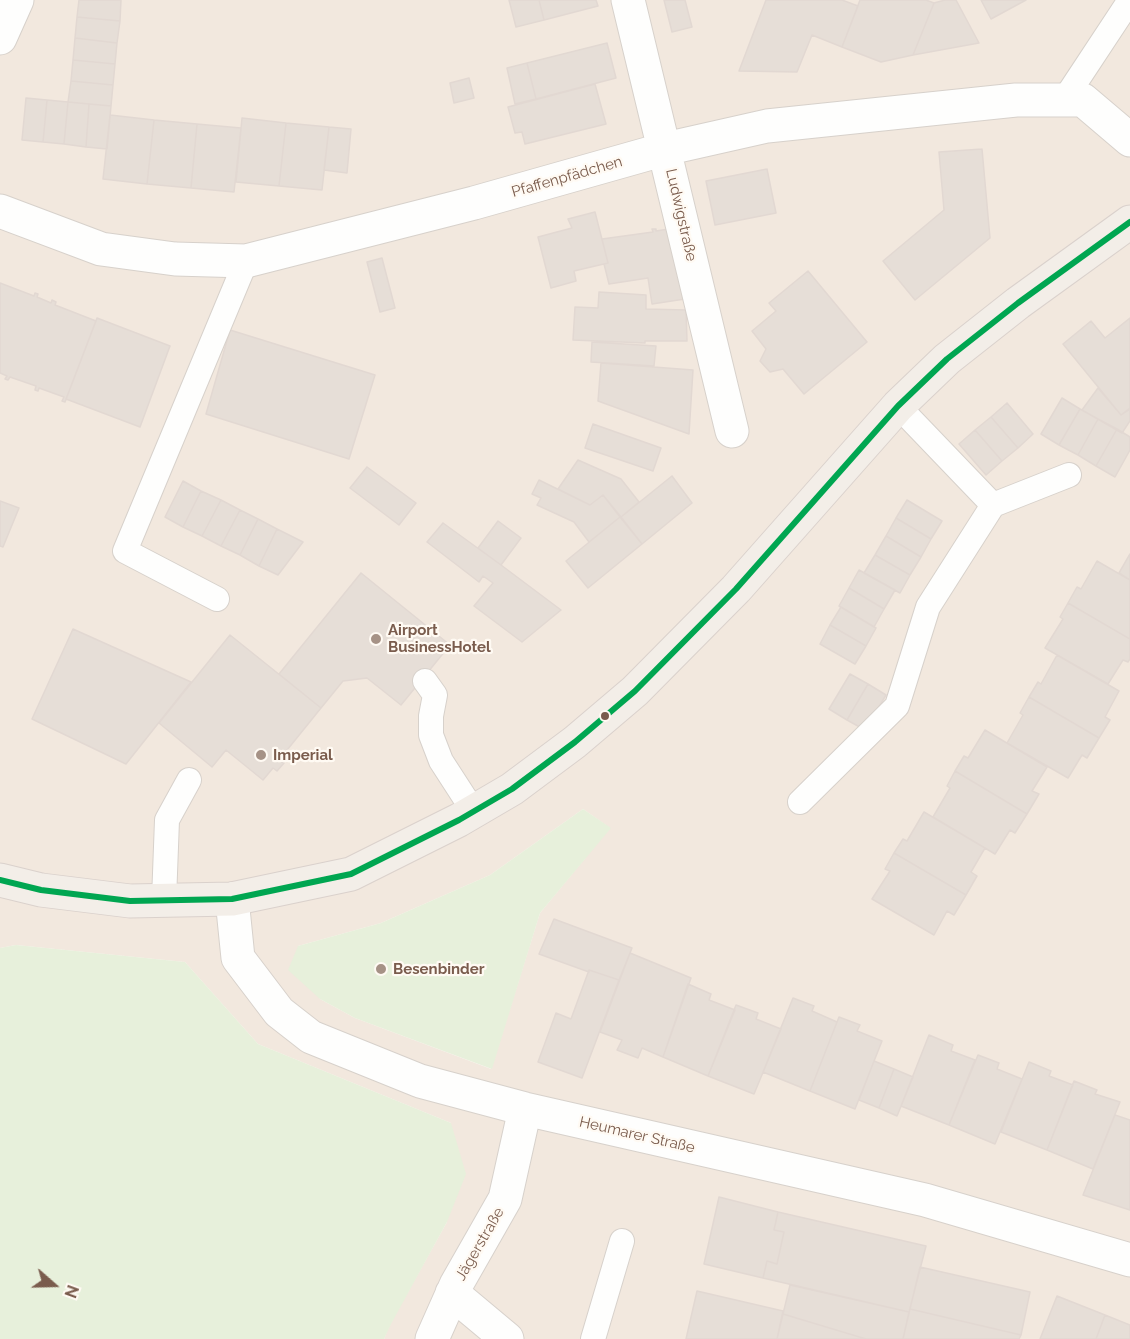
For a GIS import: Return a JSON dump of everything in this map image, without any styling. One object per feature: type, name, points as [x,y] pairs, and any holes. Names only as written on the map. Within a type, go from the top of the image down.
[{"type":"main road","points":[[0,880],[41,890],[130,901],[232,898],[351,874],[474,812],[512,789],[575,742],[635,691],[736,589],[898,406],[947,359],[1000,317],[1130,222]]},
{"type":"street","points":[[0,38],[17,0]]},
{"type":"street","name":"Ludwigstraße","points":[[628,0],[732,431]]},
{"type":"street","name":"Pfaffenpfädchen","points":[[0,211],[101,249],[175,259],[246,261],[474,203],[665,149],[767,126],[1016,100],[1083,100],[1130,140]]},
{"type":"street","name":"Heumarer Straße","points":[[232,898],[238,958],[279,1012],[310,1037],[420,1081],[525,1109],[925,1200],[1130,1260]]},
{"type":"street","name":"Jägerstraße","points":[[432,1339],[452,1293],[505,1198],[525,1109]]},
{"type":"street","points":[[452,1293],[507,1339]]},
{"type":"lane","points":[[1064,100],[1130,0]]},
{"type":"lane","points":[[217,599],[125,551],[246,261]]},
{"type":"lane","points":[[898,406],[993,505]]},
{"type":"lane","points":[[800,802],[897,706],[928,607],[993,505],[1069,475]]},
{"type":"lane","points":[[425,681],[435,695],[431,716],[431,735],[441,761],[474,812]]},
{"type":"lane","points":[[164,900],[167,820],[189,780]]},
{"type":"lane","points":[[593,1339],[622,1241]]},
{"type":"shaded area","points":[[0,0],[1130,0],[1130,1339],[384,1339],[390,1324],[447,1222],[451,1123],[258,1044],[185,962],[16,945],[0,948]],"holes":[[[583,809],[610,828],[540,913],[491,1069],[355,1018],[320,999],[298,946],[381,923],[490,875]]]},
{"type":"green space","points":[[583,809],[611,828],[540,913],[492,1069],[355,1018],[320,999],[288,970],[298,946],[381,923],[490,875]]},
{"type":"green space","points":[[16,945],[185,962],[258,1044],[451,1123],[466,1174],[447,1222],[384,1339],[0,1339],[0,948]]},
{"type":"building","points":[[79,0],[121,0],[120,21],[77,17]]},
{"type":"building","points":[[509,0],[539,0],[544,20],[516,27]]},
{"type":"building","points":[[539,0],[596,0],[598,6],[544,20]]},
{"type":"building","points":[[664,0],[685,0],[692,27],[672,32]]},
{"type":"building","points":[[766,0],[842,0],[858,6],[842,47],[812,35],[797,72],[739,71]]},
{"type":"building","points":[[860,0],[926,0],[934,3],[913,55],[881,62],[842,47]]},
{"type":"building","points":[[956,0],[979,43],[913,55],[934,3]]},
{"type":"building","points":[[981,0],[1026,0],[991,19]]},
{"type":"building","points":[[77,17],[120,21],[117,43],[75,38]]},
{"type":"building","points":[[75,38],[117,43],[115,64],[73,60]]},
{"type":"building","points":[[607,43],[616,78],[536,99],[527,63]]},
{"type":"building","points":[[73,60],[115,64],[113,85],[71,81]]},
{"type":"building","points":[[527,63],[536,99],[515,104],[507,68]]},
{"type":"building","points":[[469,78],[474,98],[454,103],[450,83]]},
{"type":"building","points":[[71,81],[113,85],[111,106],[68,102]]},
{"type":"building","points":[[595,84],[606,124],[525,144],[522,132],[515,133],[508,107]]},
{"type":"building","points":[[26,98],[47,100],[43,142],[22,140]]},
{"type":"building","points":[[47,100],[68,102],[64,144],[43,142]]},
{"type":"building","points":[[68,102],[89,104],[86,147],[64,144]]},
{"type":"building","points":[[89,104],[111,106],[107,149],[86,147]]},
{"type":"building","points":[[110,115],[154,120],[147,184],[103,179]]},
{"type":"building","points":[[242,118],[286,123],[279,186],[236,182]]},
{"type":"building","points":[[154,120],[197,124],[191,188],[147,184]]},
{"type":"building","points":[[286,123],[329,127],[322,190],[279,186]]},
{"type":"building","points":[[197,124],[241,128],[234,192],[191,188]]},
{"type":"building","points":[[329,127],[351,129],[347,173],[324,170]]},
{"type":"building","points":[[982,149],[990,238],[915,300],[883,261],[944,210],[939,152]]},
{"type":"building","points":[[767,169],[776,213],[715,225],[706,181]]},
{"type":"building","points":[[595,212],[608,263],[574,271],[576,281],[551,288],[538,237],[572,228],[568,219]]},
{"type":"building","points":[[675,228],[685,299],[652,304],[648,278],[609,284],[604,264],[608,263],[602,239],[653,232],[652,229],[656,231]]},
{"type":"building","points":[[382,258],[395,308],[380,312],[367,262]]},
{"type":"building","points":[[808,271],[867,342],[804,394],[783,369],[770,372],[760,361],[766,349],[752,331],[776,311],[769,303]]},
{"type":"building","points":[[0,283],[34,296],[35,293],[38,294],[37,297],[51,303],[52,300],[56,302],[55,305],[96,321],[65,402],[62,401],[64,397],[39,388],[38,391],[35,390],[36,386],[10,377],[8,380],[5,379],[7,376],[0,373]]},
{"type":"building","points":[[599,292],[646,295],[646,309],[686,310],[687,341],[645,341],[645,343],[573,340],[575,307],[598,308]]},
{"type":"building","points":[[97,318],[170,346],[140,427],[66,399]]},
{"type":"building","points":[[1130,318],[1130,408],[1121,415],[1063,344],[1091,321],[1105,338]]},
{"type":"building","points":[[230,330],[375,375],[349,459],[206,414]]},
{"type":"building","points":[[592,342],[656,346],[654,366],[591,362]]},
{"type":"building","points":[[601,363],[693,370],[689,434],[598,401]]},
{"type":"building","points":[[1098,388],[1121,415],[1130,409],[1130,421],[1122,433],[1082,410]]},
{"type":"building","points":[[1062,398],[1080,409],[1059,445],[1041,434]]},
{"type":"building","points":[[1007,403],[1033,434],[1018,448],[991,417]]},
{"type":"building","points":[[1080,409],[1098,419],[1078,455],[1059,445]]},
{"type":"building","points":[[991,417],[1018,448],[1002,461],[975,430]]},
{"type":"building","points":[[1098,419],[1117,429],[1096,466],[1078,455]]},
{"type":"building","points":[[593,424],[661,448],[653,471],[585,448]]},
{"type":"building","points":[[1117,429],[1130,437],[1130,450],[1115,477],[1096,466]]},
{"type":"building","points":[[975,430],[1002,461],[986,475],[959,444]]},
{"type":"building","points":[[578,460],[621,479],[639,502],[621,517],[603,495],[590,505],[558,489]]},
{"type":"building","points":[[367,467],[416,503],[399,525],[350,488]]},
{"type":"building","points":[[672,476],[692,503],[642,544],[621,517]]},
{"type":"building","points":[[539,480],[590,505],[603,495],[620,517],[589,542],[574,522],[537,505],[541,498],[532,494]]},
{"type":"building","points":[[183,481],[201,491],[183,527],[165,517]]},
{"type":"building","points":[[201,491],[221,500],[202,536],[183,527]]},
{"type":"building","points":[[221,500],[240,510],[221,546],[202,536]]},
{"type":"building","points":[[907,500],[942,521],[931,539],[896,518]]},
{"type":"building","points":[[0,501],[19,508],[3,547],[0,546]]},
{"type":"building","points":[[240,510],[258,519],[240,555],[221,546]]},
{"type":"building","points":[[620,517],[642,544],[588,588],[566,561]]},
{"type":"building","points":[[896,518],[931,539],[921,557],[886,536]]},
{"type":"building","points":[[258,519],[277,529],[259,566],[240,555]]},
{"type":"building","points":[[498,521],[521,538],[501,565],[478,548]]},
{"type":"building","points":[[443,523],[561,610],[522,642],[474,606],[493,583],[483,576],[479,582],[427,542]]},
{"type":"building","points":[[277,529],[303,542],[278,575],[259,566]]},
{"type":"building","points":[[886,536],[921,557],[910,575],[875,555]]},
{"type":"building","points":[[1130,554],[1130,580],[1119,573]]},
{"type":"building","points":[[875,555],[910,575],[900,593],[864,573]]},
{"type":"building","points":[[1097,561],[1130,580],[1130,639],[1068,603],[1077,587],[1081,589]]},
{"type":"building","points":[[859,570],[895,590],[884,609],[849,588]]},
{"type":"building","name":"Airport BusinessHotel","points":[[361,573],[450,645],[401,705],[367,678],[343,681],[321,708],[279,674]]},
{"type":"building","points":[[849,588],[884,609],[874,627],[839,606]]},
{"type":"building","points":[[1068,603],[1130,639],[1130,659],[1128,662],[1123,660],[1108,684],[1045,648],[1063,619],[1060,617]]},
{"type":"building","points":[[841,607],[876,628],[866,646],[830,625]]},
{"type":"building","points":[[830,625],[866,646],[855,664],[820,644]]},
{"type":"building","points":[[73,629],[191,682],[126,764],[32,719]]},
{"type":"building","points":[[230,635],[321,708],[279,760],[284,763],[277,771],[273,768],[263,780],[226,750],[212,767],[159,723]]},
{"type":"building","points":[[1057,655],[1119,691],[1105,717],[1110,720],[1099,738],[1029,697],[1038,682],[1041,684]]},
{"type":"building","points":[[850,674],[868,684],[847,720],[829,709]]},
{"type":"building","points":[[868,684],[886,695],[865,730],[847,720]]},
{"type":"building","points":[[1029,697],[1099,738],[1087,758],[1082,755],[1068,778],[1007,743],[1023,715],[1020,713]]},
{"type":"building","points":[[985,730],[1047,767],[1032,791],[1039,794],[1027,814],[955,771],[964,756],[968,758]]},
{"type":"building","points":[[955,771],[1027,814],[1015,833],[1010,830],[995,854],[933,817],[950,788],[947,786]]},
{"type":"building","points":[[924,812],[985,848],[971,872],[977,876],[966,895],[894,853],[903,839],[907,841]]},
{"type":"building","points":[[894,853],[966,895],[954,915],[947,911],[934,935],[872,899],[890,871],[885,869]]},
{"type":"building","points":[[554,919],[632,948],[619,980],[539,954]]},
{"type":"building","points":[[630,953],[691,978],[663,1057],[642,1048],[638,1058],[617,1050],[622,1040],[600,1032]]},
{"type":"building","points":[[589,970],[619,980],[582,1078],[538,1062],[556,1013],[571,1019]]},
{"type":"building","points":[[688,984],[711,994],[709,1000],[735,1010],[708,1076],[663,1057]]},
{"type":"building","points":[[793,998],[814,1006],[812,1011],[837,1022],[810,1091],[763,1072]]},
{"type":"building","points":[[736,1005],[758,1013],[756,1019],[781,1029],[754,1094],[708,1076]]},
{"type":"building","points":[[839,1017],[860,1025],[857,1031],[882,1041],[855,1109],[810,1091]]},
{"type":"building","points":[[929,1035],[953,1045],[951,1051],[975,1060],[949,1125],[901,1106]]},
{"type":"building","points":[[978,1055],[999,1063],[997,1069],[1022,1079],[995,1144],[949,1125]]},
{"type":"building","points":[[874,1061],[894,1069],[879,1108],[859,1100]]},
{"type":"building","points":[[1029,1062],[1051,1071],[1049,1076],[1073,1085],[1047,1150],[1001,1132]]},
{"type":"building","points":[[894,1069],[913,1077],[897,1116],[879,1108]]},
{"type":"building","points":[[1074,1081],[1097,1090],[1095,1094],[1120,1102],[1093,1169],[1047,1150]]},
{"type":"building","points":[[1115,1115],[1130,1120],[1130,1210],[1083,1195]]},
{"type":"building","points":[[719,1197],[778,1212],[774,1230],[784,1232],[777,1264],[767,1261],[763,1278],[704,1264]]},
{"type":"building","points":[[778,1212],[926,1246],[909,1312],[763,1278],[767,1261],[777,1264],[784,1232],[774,1230]]},
{"type":"building","points":[[920,1267],[1030,1292],[1021,1335],[910,1309]]},
{"type":"building","points":[[790,1285],[909,1312],[903,1339],[866,1339],[783,1314]]},
{"type":"building","points":[[697,1291],[783,1311],[777,1339],[686,1339]]},
{"type":"building","points":[[1057,1296],[1105,1315],[1096,1339],[1040,1339]]},
{"type":"building","points":[[910,1309],[1021,1335],[1019,1339],[903,1339]]},
{"type":"building","points":[[783,1314],[866,1339],[777,1339]]},
{"type":"building","points":[[1105,1315],[1130,1325],[1130,1339],[1096,1339]]},
{"type":"transit line","points":[[0,880],[41,890],[130,901],[232,899],[351,874],[459,820],[512,789],[575,742],[635,691],[736,589],[898,406],[947,359],[1018,303],[1130,222]]},
{"type":"place","name":"Airport BusinessHotel","points":[[376,639]]},
{"type":"place","name":"Imperial","points":[[261,755]]},
{"type":"place","name":"Besenbinder","points":[[381,969]]}]
